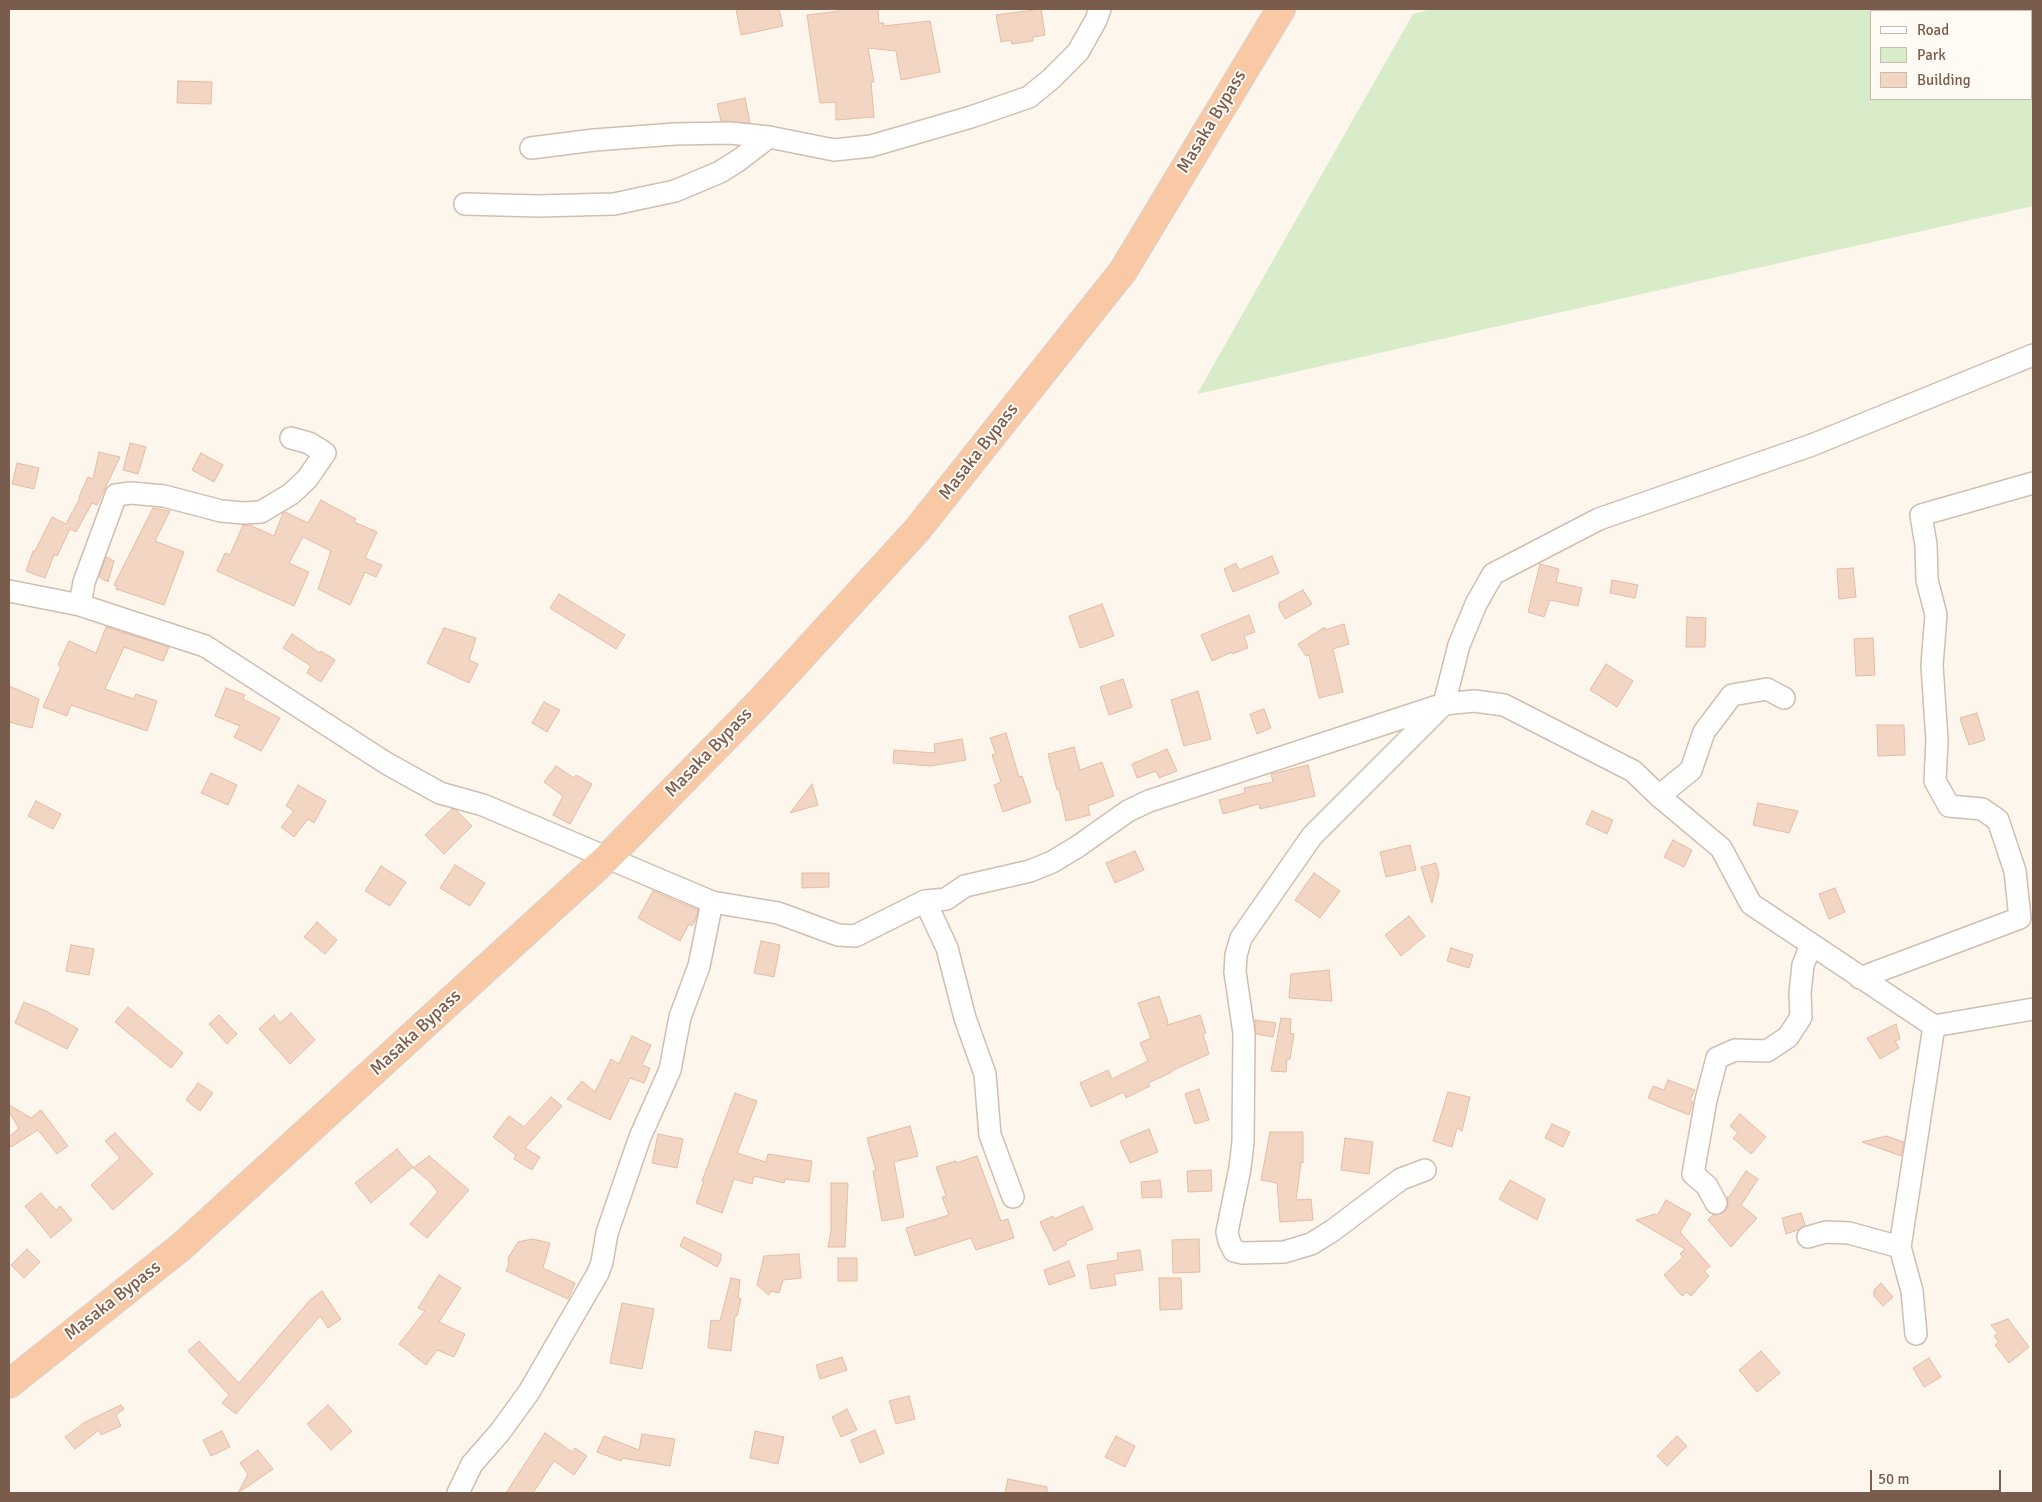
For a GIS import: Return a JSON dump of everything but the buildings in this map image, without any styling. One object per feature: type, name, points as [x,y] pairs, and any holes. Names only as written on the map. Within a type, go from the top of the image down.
[{"type":"highway","name":"Masaka Bypass","points":[[9,1384],[181,1247],[608,856],[759,703],[917,530],[1123,271],[1281,9]]},
{"type":"street","points":[[531,148],[594,140],[675,134],[730,133],[768,137],[834,150],[871,146],[971,117],[1028,97],[1051,79],[1078,52],[1100,9]]},
{"type":"street","points":[[465,204],[538,206],[614,204],[666,193],[720,172],[768,137]]},
{"type":"street","points":[[1425,1170],[1401,1179],[1332,1231],[1311,1244],[1284,1252],[1244,1253],[1234,1250],[1227,1232],[1240,1168],[1243,1142],[1244,1033],[1234,972],[1241,938],[1312,836],[1444,704],[1458,645],[1476,604],[1493,574],[1599,519],[1812,445],[2033,354]]},
{"type":"street","points":[[80,604],[84,582],[116,496],[131,493],[164,496],[221,511],[261,512],[291,494],[308,479],[325,453],[309,443],[291,438]]},
{"type":"street","points":[[1860,978],[2020,918],[2015,871],[1998,820],[1982,809],[1949,806],[1935,781],[1937,740],[1932,665],[1936,614],[1927,580],[1926,545],[1921,515],[2033,483]]},
{"type":"street","points":[[9,591],[80,604],[205,646],[386,763],[440,793],[483,806],[608,856],[712,902],[778,913],[838,935],[855,936],[925,901],[946,899],[965,886],[1030,870],[1052,862],[1077,848],[1128,811],[1149,801],[1444,704],[1474,701],[1504,705],[1633,771],[1659,796],[1721,848],[1751,904],[1934,1026],[2033,1009]]},
{"type":"street","points":[[1659,796],[1691,770],[1704,732],[1732,695],[1767,689],[1784,698]]},
{"type":"street","points":[[925,901],[947,948],[965,1018],[985,1074],[990,1135],[1013,1197]]},
{"type":"street","points":[[458,1493],[472,1464],[500,1432],[529,1392],[598,1273],[607,1233],[640,1137],[670,1070],[680,1017],[699,966],[712,902]]},
{"type":"street","points":[[1716,1203],[1707,1186],[1692,1174],[1706,1100],[1717,1058],[1736,1050],[1767,1051],[1788,1037],[1801,1016],[1800,993],[1803,965],[1811,945]]},
{"type":"street","points":[[1916,1334],[1912,1291],[1900,1247],[1934,1026]]},
{"type":"street","points":[[1808,1237],[1826,1232],[1849,1233],[1900,1247]]},
{"type":"green space","points":[[1431,9],[2033,9],[2033,206],[1197,394],[1413,14]]}]
